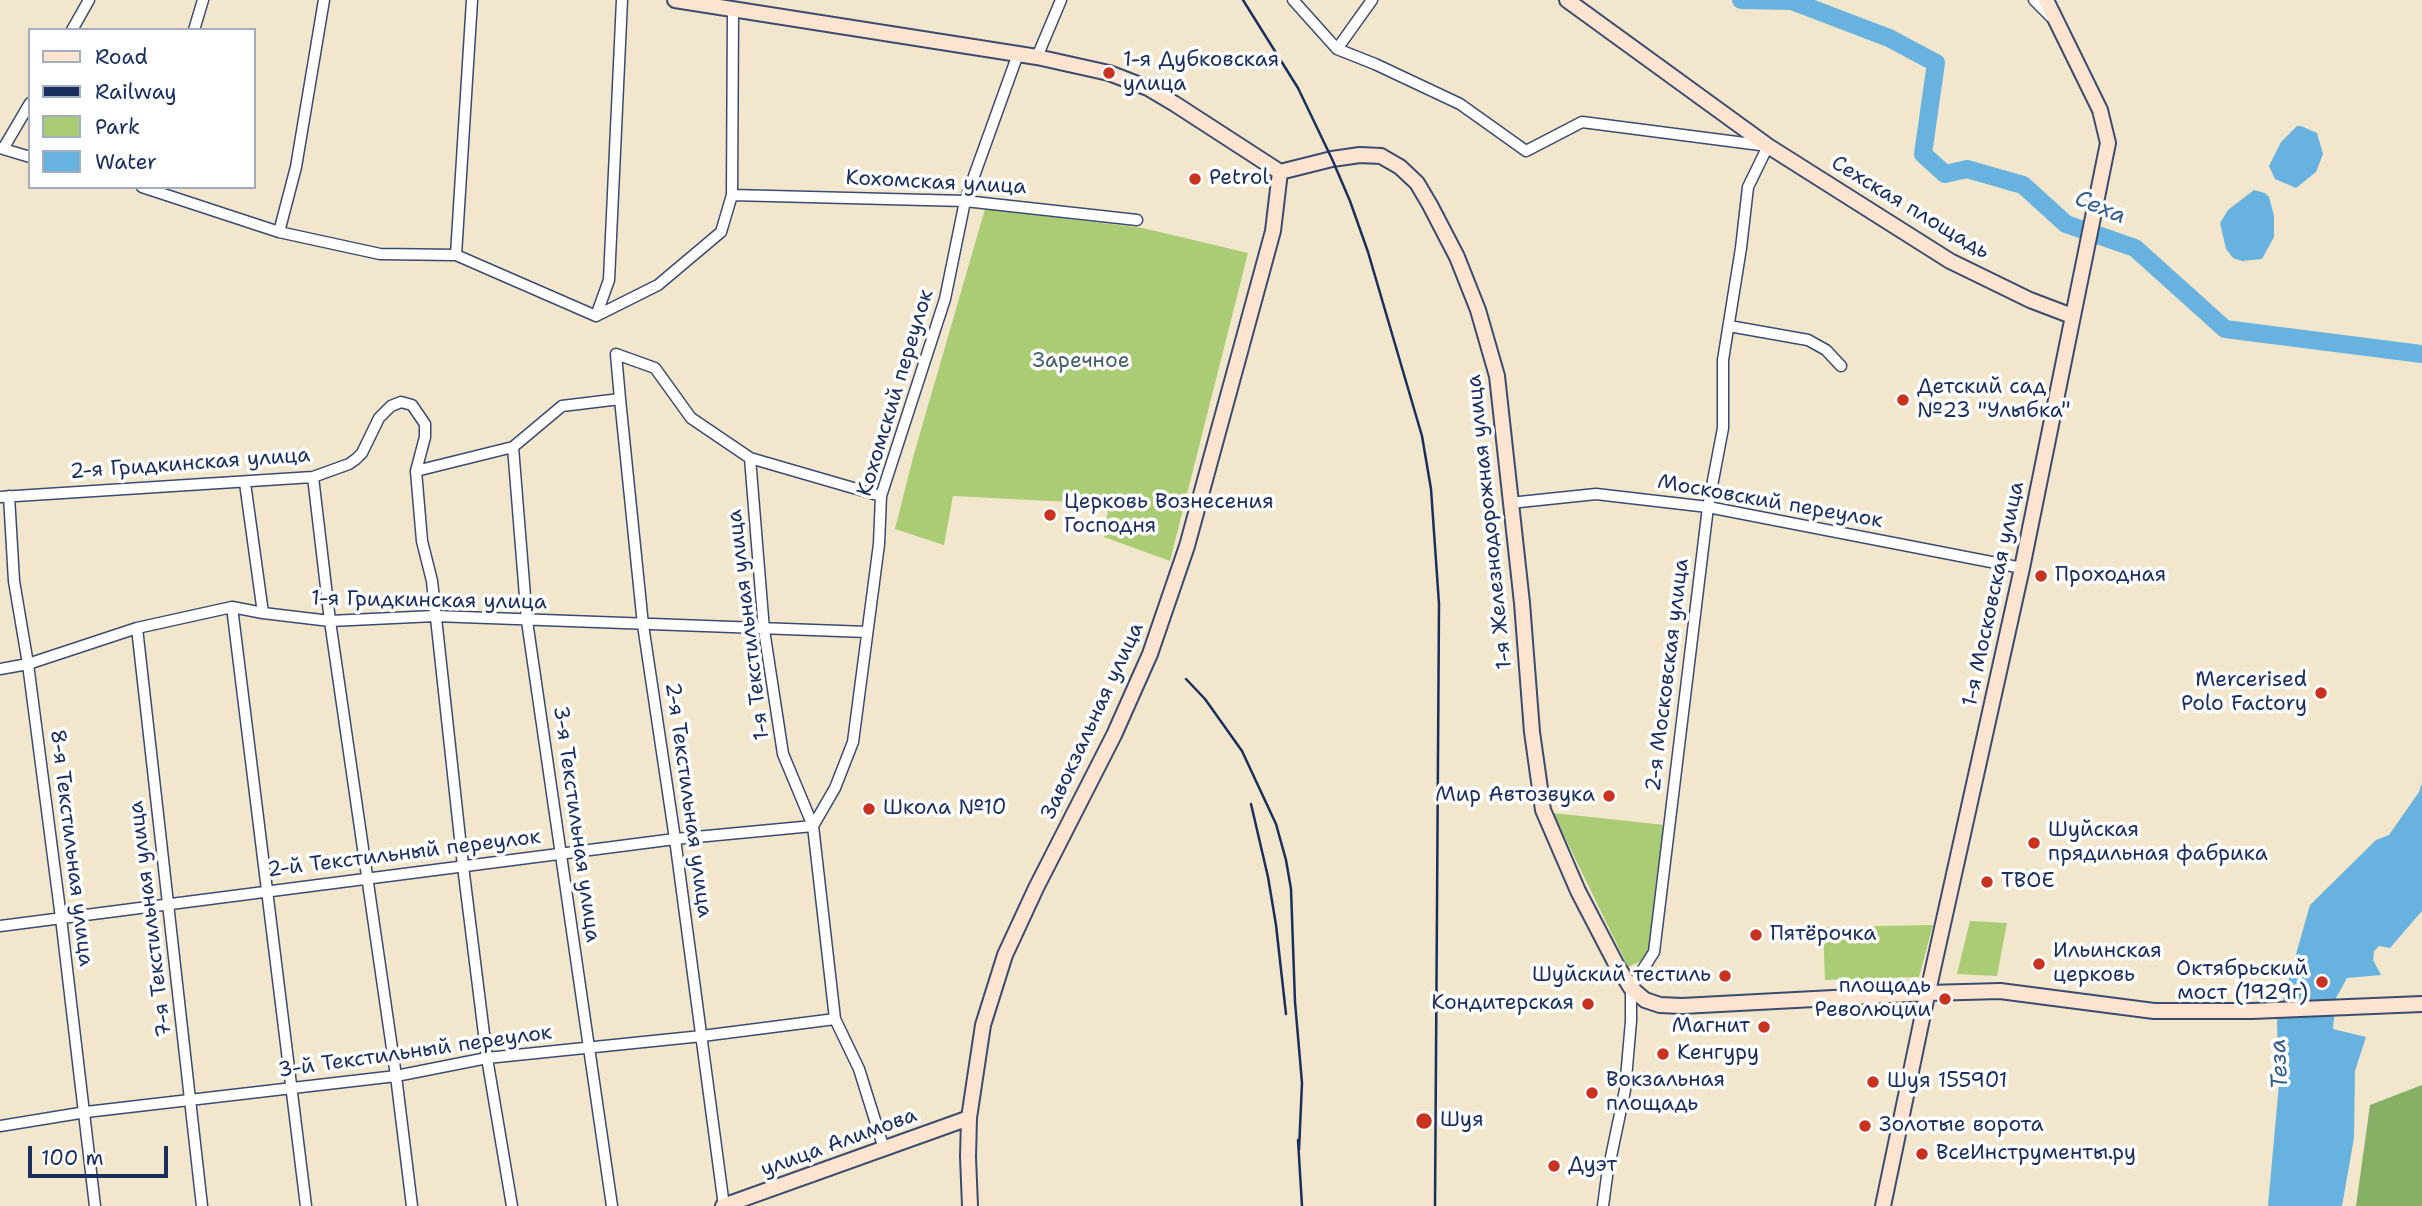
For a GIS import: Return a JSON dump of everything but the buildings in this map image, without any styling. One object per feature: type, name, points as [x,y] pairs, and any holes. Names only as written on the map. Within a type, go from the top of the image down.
[{"type":"main road","points":[[675,0],[1037,57],[1109,73],[1148,88],[1280,172]]},
{"type":"main road","name":"Сехская площадь","points":[[1567,0],[1768,146],[1950,261],[2030,300],[2072,316]]},
{"type":"main road","name":"1-я Московская улица","points":[[1883,1206],[2022,568],[2080,270],[2108,143],[2100,110],[2046,0]]},
{"type":"main road","name":"1-я Железнодорожная улица","points":[[1280,172],[1332,159],[1360,155],[1381,156],[1400,167],[1417,184],[1457,257],[1478,310],[1497,376],[1522,603],[1532,732],[1543,810],[1578,891],[1631,988]]},
{"type":"main road","name":"Завокзальная улица","points":[[970,1206],[969,1118],[983,1025],[1005,954],[1114,735],[1145,666],[1187,546],[1273,231],[1280,172]]},
{"type":"main road","points":[[1631,988],[1646,1000],[1660,1005],[1682,1006],[1928,992],[2000,992],[2154,1011],[2252,1012],[2422,1004]]},
{"type":"main road","name":"улица Алимова","points":[[724,1206],[969,1118]]},
{"type":"street","points":[[73,28],[89,0]]},
{"type":"street","points":[[195,28],[204,0]]},
{"type":"street","points":[[279,232],[296,167],[324,0]]},
{"type":"street","points":[[456,255],[472,0]]},
{"type":"street","points":[[596,316],[609,279],[622,0]]},
{"type":"street","points":[[1037,57],[1061,0]]},
{"type":"street","points":[[1293,0],[1337,49],[1461,104],[1526,150],[1582,122],[1768,146]]},
{"type":"street","points":[[1337,49],[1372,0]]},
{"type":"street","points":[[2034,0],[2057,25]]},
{"type":"street","points":[[596,316],[658,285],[721,232],[732,195],[733,9]]},
{"type":"street","name":"Кохомский переулок","points":[[813,826],[835,788],[853,743],[879,544],[881,496],[945,299],[965,201],[1018,54]]},
{"type":"street","points":[[28,106],[1,149],[28,156]]},
{"type":"street","name":"2-я Московская улица","points":[[1631,988],[1654,951],[1708,507],[1723,428],[1723,360],[1748,187],[1768,146]]},
{"type":"street","points":[[147,189],[279,232],[380,254],[456,255],[596,316]]},
{"type":"street","name":"Кохомская улица","points":[[732,195],[965,201],[1137,220]]},
{"type":"street","points":[[1729,326],[1808,340],[1826,350],[1841,366]]},
{"type":"street","points":[[512,1206],[487,1058],[432,581],[422,541],[416,471],[513,447],[562,406],[620,399],[616,354],[655,368],[691,418],[750,458],[881,496]]},
{"type":"street","name":"2-я Текстильная улица","points":[[620,399],[643,625],[675,839],[724,1206]]},
{"type":"street","name":"2-я Гридкинская улица","points":[[4,496],[313,477],[356,459],[362,453],[379,418],[391,406],[401,402],[412,405],[425,424],[425,437],[416,471]]},
{"type":"street","name":"3-я Текстильная улица","points":[[513,447],[527,621],[612,1206]]},
{"type":"street","name":"1-я Текстильная улица","points":[[750,458],[764,630],[783,754],[813,826],[835,1019],[859,1069],[884,1149]]},
{"type":"street","points":[[313,477],[330,621],[396,1076],[412,1206]]},
{"type":"street","points":[[245,483],[263,613]]},
{"type":"street","name":"Московский переулок","points":[[1510,503],[1597,494],[1708,507],[2022,568]]},
{"type":"street","name":"8-я Текстильная улица","points":[[4,496],[86,1112],[95,1206]]},
{"type":"street","points":[[232,607],[306,1206]]},
{"type":"street","name":"1-я Гридкинская улица","points":[[0,669],[28,664],[137,628],[232,607],[330,621],[435,616],[867,632]]},
{"type":"street","name":"7-я Текстильная улица","points":[[137,628],[202,1206]]},
{"type":"street","name":"2-й Текстильный переулок","points":[[0,926],[675,839],[813,826]]},
{"type":"street","points":[[1603,1206],[1606,1176],[1625,1090],[1631,988]]},
{"type":"street","name":"3-й Текстильный переулок","points":[[0,1125],[86,1112],[396,1076],[487,1058],[590,1049],[835,1019]]},
{"type":"green space","name":"Заречное","points":[[985,209],[1143,228],[1248,253],[1170,561],[1104,537],[1109,504],[953,496],[944,545],[895,529]]},
{"type":"green space","points":[[1553,813],[1665,825],[1648,958],[1628,967]]},
{"type":"green space","points":[[1970,921],[2007,923],[1997,976],[1957,974]]},
{"type":"green space","points":[[1933,925],[1919,977],[1825,980],[1823,927]]},
{"type":"green space","points":[[2422,1085],[2422,1206],[2356,1206],[2370,1105]]},
{"type":"water","points":[[2297,126],[2317,133],[2323,154],[2316,172],[2296,188],[2275,179],[2269,166],[2281,142]]},
{"type":"water","points":[[2254,190],[2269,197],[2274,216],[2274,237],[2262,259],[2242,261],[2233,258],[2226,249],[2220,223],[2228,210]]},
{"type":"water","name":"Теза","points":[[2422,783],[2422,911],[2390,948],[2379,946],[2374,951],[2373,960],[2381,975],[2347,978],[2336,998],[2333,1029],[2366,1037],[2355,1071],[2354,1138],[2342,1206],[2268,1206],[2279,1084],[2277,1021],[2310,905],[2376,840],[2389,835],[2419,792]]},
{"type":"waterway","name":"Сеха","points":[[1741,0],[1792,1],[1889,38],[1936,63],[1923,154],[1945,174],[1967,169],[2023,185],[2066,224],[2135,248],[2225,329],[2422,354]]},
{"type":"railway","points":[[1243,0],[1298,88],[1350,201],[1368,252],[1422,436],[1431,489],[1439,604],[1435,1206]]},
{"type":"railway","points":[[1186,679],[1205,699],[1242,751],[1276,824],[1286,860],[1291,889],[1295,1002],[1302,1083],[1299,1150]]},
{"type":"railway","points":[[1251,804],[1268,877],[1286,1014]]},
{"type":"railway","points":[[1298,1140],[1302,1206]]},
{"type":"place","name":"1-я Дубковская улица","points":[[1109,73]]},
{"type":"place","name":"Petrol","points":[[1195,179]]},
{"type":"place","name":"Детский сад №23 \"Улыбка\"","points":[[1903,400]]},
{"type":"place","name":"Церковь Вознесения Господня","points":[[1050,515]]},
{"type":"place","name":"Проходная","points":[[2041,576]]},
{"type":"place","name":"Mercerised Polo Factory","points":[[2321,693]]},
{"type":"place","name":"Мир Автозвука","points":[[1609,796]]},
{"type":"place","name":"Школа №10","points":[[869,809]]},
{"type":"place","name":"Шуйская прядильная фабрика","points":[[2034,843]]},
{"type":"place","name":"ТВОЕ","points":[[1987,882]]},
{"type":"place","name":"Пятёрочка","points":[[1756,935]]},
{"type":"place","name":"Ильинская церковь","points":[[2039,964]]},
{"type":"place","name":"Шуйский тестиль","points":[[1725,976]]},
{"type":"place","name":"Октябрьский мост (1929г)","points":[[2322,982]]},
{"type":"place","name":"площадь Революции","points":[[1945,999]]},
{"type":"place","name":"Кондитерская","points":[[1588,1004]]},
{"type":"place","name":"Магнит","points":[[1764,1027]]},
{"type":"place","name":"Кенгуру","points":[[1663,1054]]},
{"type":"place","name":"Шуя 155901","points":[[1873,1082]]},
{"type":"place","name":"Вокзальная площадь","points":[[1592,1093]]},
{"type":"place","name":"Шуя","points":[[1424,1121]]},
{"type":"place","name":"Золотые ворота","points":[[1865,1126]]},
{"type":"place","name":"ВсеИнструменты.ру","points":[[1922,1154]]},
{"type":"place","name":"Дуэт","points":[[1554,1166]]}]
